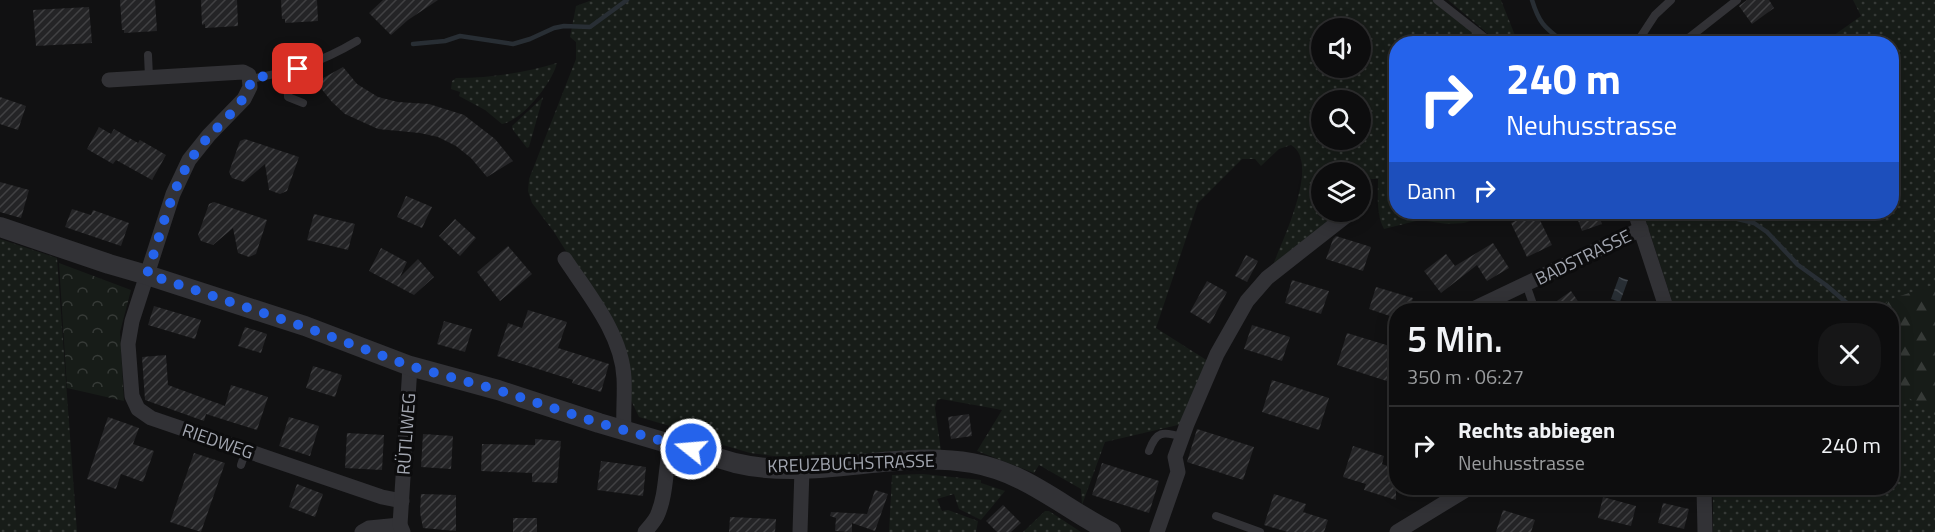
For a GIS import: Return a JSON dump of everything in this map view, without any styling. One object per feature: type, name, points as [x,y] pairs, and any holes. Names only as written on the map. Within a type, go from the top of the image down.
[{"type":"street","points":[[110,80],[243,72],[251,79]]},
{"type":"street","name":"RIEDWEG","points":[[251,79],[244,99],[209,135],[189,160],[173,194],[132,321],[128,344],[134,403],[143,414],[244,458],[402,501]]},
{"type":"street","name":"BADSTRASSE","points":[[1637,219],[1665,303]]},
{"type":"street","points":[[1157,532],[1178,472],[1175,457],[1182,437],[1217,354],[1247,301],[1267,278],[1338,222]]},
{"type":"street","name":"KREUZBUCHSTRASSE","points":[[0,226],[109,264],[147,274],[305,327],[410,366],[751,466],[802,469],[915,459],[945,459],[974,463],[1028,482],[1111,532]]},
{"type":"street","name":"BADSTRASSE","points":[[1486,303],[1641,229]]},
{"type":"street","points":[[564,259],[596,305],[619,348],[624,377],[624,429]]},
{"type":"street","name":"RÜTLIWEG","points":[[402,501],[410,366]]},
{"type":"street","points":[[645,532],[657,517],[671,443]]},
{"type":"street","points":[[800,532],[802,469]]},
{"type":"street","points":[[1397,532],[1457,495]]},
{"type":"street","points":[[1704,495],[1705,532]]},
{"type":"street","points":[[362,532],[369,528],[402,529],[402,501]]},
{"type":"lane","points":[[1437,0],[1483,36]]},
{"type":"lane","points":[[1641,36],[1654,15],[1671,0]]},
{"type":"lane","points":[[1691,36],[1737,0]]},
{"type":"lane","points":[[251,79],[287,72],[320,61],[357,41]]},
{"type":"lane","points":[[148,56],[149,77]]},
{"type":"lane","points":[[287,72],[288,97],[303,103]]},
{"type":"lane","name":"BADSTRASSE","points":[[1526,285],[1532,303]]},
{"type":"lane","points":[[1149,451],[1153,441],[1160,434],[1182,437]]},
{"type":"lane","points":[[1216,516],[1260,532]]},
{"type":"green space","points":[[592,0],[1435,0],[1479,36],[1389,36],[1389,219],[1476,219],[1464,223],[1447,224],[1420,220],[1384,229],[1379,211],[1378,179],[1371,179],[1371,162],[1311,162],[1311,222],[1331,222],[1273,265],[1297,202],[1302,168],[1299,154],[1291,145],[1279,149],[1261,166],[1255,159],[1242,159],[1198,203],[1156,328],[1208,361],[1182,426],[1105,442],[1082,505],[1081,489],[1039,465],[1034,473],[977,451],[1002,410],[941,399],[937,400],[935,408],[941,451],[796,459],[750,453],[706,440],[707,437],[639,417],[628,394],[609,320],[554,232],[532,203],[528,191],[529,179],[576,59],[576,42],[570,37],[576,6]]},
{"type":"green space","points":[[1448,0],[1501,0],[1515,36],[1491,36]]},
{"type":"green space","points":[[1853,0],[1935,0],[1935,532],[1713,532],[1713,495],[1899,495],[1899,303],[1673,303],[1645,219],[1899,219],[1899,36],[1833,36],[1861,16]]},
{"type":"green space","points":[[557,63],[549,80],[535,100],[519,116],[502,124],[485,110],[459,96],[460,92],[451,89],[452,81],[456,78],[507,74]]},
{"type":"green space","points":[[543,97],[529,147],[527,148],[512,126]]},
{"type":"green space","points":[[0,239],[57,258],[77,532],[0,532]]},
{"type":"green space","points":[[59,263],[131,290],[120,332],[124,401],[67,388]]},
{"type":"green space","points":[[1935,285],[1935,415],[1899,392],[1899,303],[1886,303],[1891,299]]},
{"type":"green space","points":[[923,474],[981,480],[981,483],[1005,491],[981,520],[959,509],[954,494],[937,499],[942,511],[948,510],[978,521],[976,532],[889,532],[892,475]]},
{"type":"green space","points":[[1045,511],[1049,511],[1081,532],[1023,532]]},
{"type":"water","points":[[1619,277],[1628,280],[1620,302],[1611,299]]},
{"type":"building","points":[[120,0],[155,0],[157,31],[124,33]]},
{"type":"building","points":[[201,0],[237,0],[238,26],[205,28],[205,24],[202,25]]},
{"type":"building","points":[[281,0],[317,0],[318,21],[285,23],[285,19],[282,19]]},
{"type":"building","points":[[383,0],[438,0],[408,20],[391,35],[369,13]]},
{"type":"building","points":[[1747,0],[1769,0],[1774,8],[1752,24],[1739,6]]},
{"type":"building","points":[[89,7],[92,43],[36,46],[33,10]]},
{"type":"building","points":[[343,67],[357,84],[378,97],[398,102],[429,104],[464,115],[495,139],[513,161],[487,177],[471,158],[456,146],[438,137],[378,129],[345,114],[316,82]]},
{"type":"building","points":[[0,97],[26,106],[18,130],[0,124]]},
{"type":"building","points":[[99,127],[111,134],[114,129],[166,155],[152,180],[116,160],[113,164],[87,149]]},
{"type":"building","points":[[245,139],[299,157],[287,191],[280,194],[269,190],[265,164],[244,182],[232,178],[229,172],[240,141]]},
{"type":"building","points":[[0,182],[29,190],[21,218],[0,212]]},
{"type":"building","points":[[406,196],[432,207],[422,228],[397,217]]},
{"type":"building","points":[[214,202],[267,220],[256,254],[249,257],[238,253],[233,228],[213,245],[201,241],[198,235],[209,204]]},
{"type":"building","points":[[72,209],[91,215],[93,210],[129,223],[121,246],[65,227]]},
{"type":"building","points":[[314,214],[355,224],[348,250],[307,240]]},
{"type":"building","points":[[455,219],[476,238],[460,256],[439,236]]},
{"type":"building","points":[[1520,219],[1539,219],[1552,245],[1527,257],[1511,223]]},
{"type":"building","points":[[1578,219],[1600,219],[1602,224],[1582,231]]},
{"type":"building","points":[[1336,236],[1371,247],[1363,271],[1326,259]]},
{"type":"building","points":[[1493,243],[1509,268],[1487,281],[1477,265],[1441,293],[1424,271],[1446,254],[1455,266]]},
{"type":"building","points":[[508,246],[532,274],[500,301],[477,272]]},
{"type":"building","points":[[381,248],[407,262],[400,277],[418,259],[434,277],[414,295],[369,271]]},
{"type":"building","points":[[1246,255],[1258,261],[1247,282],[1235,276]]},
{"type":"building","points":[[1292,280],[1329,291],[1321,314],[1285,303]]},
{"type":"building","points":[[1207,281],[1227,292],[1210,324],[1190,312]]},
{"type":"building","points":[[1376,287],[1413,298],[1411,303],[1389,303],[1389,316],[1369,309]]},
{"type":"building","points":[[1571,291],[1579,303],[1554,303]]},
{"type":"building","points":[[154,306],[201,320],[195,339],[148,325]]},
{"type":"building","points":[[528,310],[567,322],[558,348],[609,364],[601,392],[572,383],[573,380],[497,356],[508,323],[522,328]]},
{"type":"building","points":[[444,321],[472,329],[465,352],[437,344]]},
{"type":"building","points":[[1252,325],[1290,337],[1282,361],[1244,349]]},
{"type":"building","points":[[245,327],[267,334],[261,353],[238,346]]},
{"type":"building","points":[[1347,333],[1389,346],[1389,382],[1337,365]]},
{"type":"building","points":[[166,355],[168,385],[225,406],[231,385],[268,397],[257,430],[206,414],[204,421],[145,400],[142,357]]},
{"type":"building","points":[[313,366],[342,375],[335,397],[306,388]]},
{"type":"building","points":[[1272,380],[1329,398],[1319,430],[1262,412]]},
{"type":"building","points":[[969,414],[972,436],[951,439],[948,417]]},
{"type":"building","points":[[108,417],[139,428],[133,444],[154,451],[143,482],[121,474],[116,489],[87,479]]},
{"type":"building","points":[[289,417],[319,426],[310,456],[279,446]]},
{"type":"building","points":[[1197,429],[1254,447],[1243,480],[1187,462]]},
{"type":"building","points":[[347,433],[384,435],[382,470],[345,468]]},
{"type":"building","points":[[423,434],[453,436],[451,469],[421,467]]},
{"type":"building","points":[[535,439],[561,441],[557,483],[532,482],[532,473],[481,471],[482,444],[535,445]]},
{"type":"building","points":[[1353,446],[1384,456],[1382,464],[1389,466],[1389,495],[1396,495],[1396,500],[1364,490],[1366,484],[1343,477]]},
{"type":"building","points":[[194,453],[225,463],[201,532],[170,522]]},
{"type":"building","points":[[601,461],[646,467],[643,496],[597,490]]},
{"type":"building","points":[[1102,463],[1159,481],[1149,513],[1092,495]]},
{"type":"building","points":[[297,484],[323,494],[315,517],[289,507]]},
{"type":"building","points":[[875,490],[888,494],[875,531],[852,523],[852,532],[835,531],[836,518],[830,516],[831,512],[867,514]]},
{"type":"building","points":[[421,494],[456,495],[456,531],[423,528],[420,512]]},
{"type":"building","points":[[1274,494],[1306,504],[1303,512],[1328,520],[1324,532],[1288,532],[1264,525]]},
{"type":"building","points":[[1603,497],[1636,506],[1631,526],[1598,518]]},
{"type":"building","points":[[1663,503],[1689,509],[1684,529],[1658,523]]},
{"type":"building","points":[[1003,505],[1021,523],[1011,532],[997,532],[986,521]]},
{"type":"building","points":[[1503,510],[1535,520],[1531,532],[1496,532]]},
{"type":"building","points":[[730,517],[776,519],[775,532],[729,532]]},
{"type":"building","points":[[513,518],[537,518],[537,532],[513,532]]},
{"type":"waterway","points":[[413,44],[445,41],[460,36],[513,44],[554,28],[590,27],[627,0]]},
{"type":"waterway","points":[[1532,0],[1544,26],[1556,36]]},
{"type":"waterway","points":[[1738,219],[1754,223],[1767,232],[1798,265],[1847,303]]},
{"type":"route","points":[[298,69],[251,79],[244,99],[209,135],[189,160],[173,194],[147,274],[305,327],[410,366],[501,391],[599,423],[691,449]]}]
